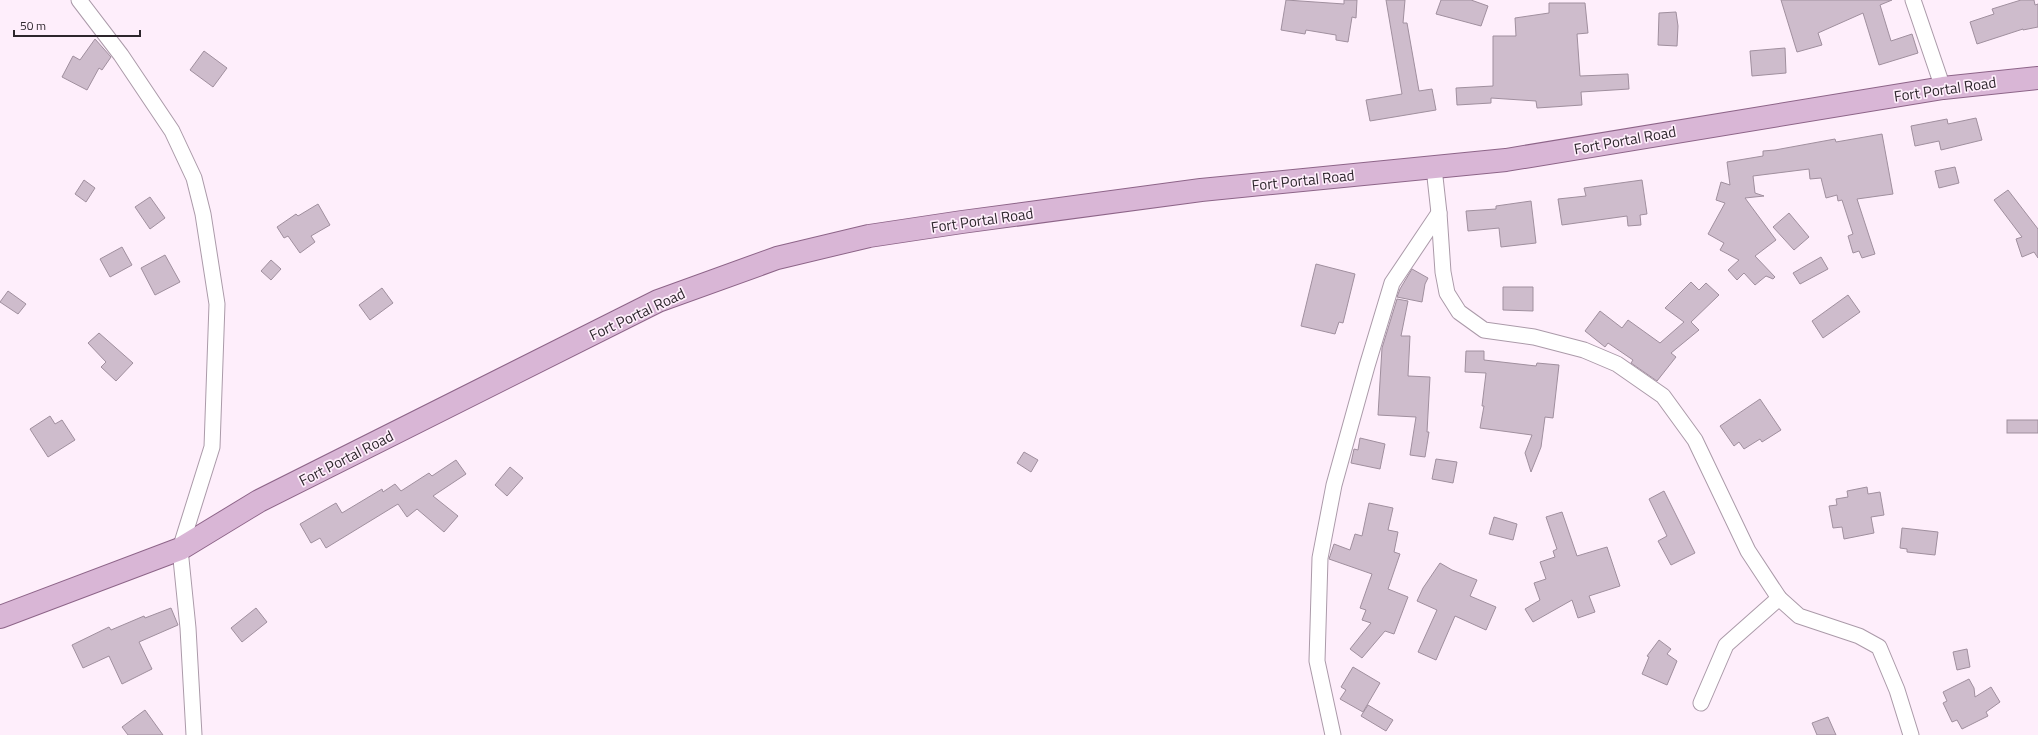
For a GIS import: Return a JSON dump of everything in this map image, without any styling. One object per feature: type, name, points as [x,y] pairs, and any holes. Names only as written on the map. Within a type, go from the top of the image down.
[{"type":"main road","name":"Fort Portal Road","points":[[0,617],[180,549],[259,501],[658,302],[777,258],[869,236],[962,222],[1201,190],[1506,160],[1943,88],[2038,78]]},
{"type":"street","points":[[80,0],[121,55],[172,131],[194,178],[203,214],[217,304],[212,447],[180,549],[188,628],[194,735]]},
{"type":"street","points":[[1913,0],[1943,88]]},
{"type":"street","points":[[1434,168],[1439,213],[1440,248],[1447,293],[1459,312],[1484,330],[1534,337],[1584,350],[1617,364],[1663,396],[1695,440],[1748,551],[1779,598],[1799,616],[1859,636],[1879,647],[1897,690],[1911,735]]},
{"type":"street","points":[[1334,735],[1317,661],[1320,558],[1333,492],[1367,366],[1392,282],[1439,213]]},
{"type":"street","points":[[1701,703],[1726,645],[1779,598]]},
{"type":"building","points":[[1286,0],[1344,4],[1344,0],[1357,0],[1356,18],[1352,17],[1348,42],[1336,40],[1336,35],[1306,30],[1305,34],[1281,30]]},
{"type":"building","points":[[1386,0],[1405,0],[1403,23],[1407,23],[1419,91],[1432,89],[1436,110],[1370,121],[1366,100],[1402,94]]},
{"type":"building","points":[[1441,0],[1471,0],[1488,6],[1481,26],[1436,14]]},
{"type":"building","points":[[1781,0],[1892,0],[1880,5],[1891,41],[1912,34],[1918,53],[1879,65],[1863,13],[1818,33],[1822,45],[1797,52]]},
{"type":"building","points":[[2021,0],[2034,0],[2035,5],[2038,4],[2038,27],[2023,29],[1977,44],[1970,22],[1994,14],[1992,9]]},
{"type":"building","points":[[1549,3],[1585,3],[1588,33],[1577,34],[1580,76],[1628,74],[1629,89],[1581,92],[1582,105],[1537,108],[1536,101],[1491,98],[1491,103],[1457,105],[1456,88],[1493,86],[1493,36],[1516,36],[1515,18],[1549,13]]},
{"type":"building","points":[[1676,12],[1678,26],[1677,46],[1658,45],[1659,13]]},
{"type":"building","points":[[95,39],[111,57],[102,70],[99,68],[87,90],[62,77],[73,56],[80,60]]},
{"type":"building","points":[[1785,48],[1786,73],[1752,76],[1750,51]]},
{"type":"building","points":[[204,51],[227,68],[213,87],[190,70]]},
{"type":"building","points":[[1976,118],[1982,140],[1941,150],[1939,141],[1915,146],[1911,126],[1947,119],[1948,124]]},
{"type":"building","points":[[1882,134],[1893,194],[1857,199],[1875,254],[1862,258],[1859,251],[1853,253],[1848,236],[1853,234],[1842,200],[1838,201],[1837,195],[1826,198],[1821,178],[1810,179],[1809,169],[1753,176],[1755,193],[1764,196],[1745,198],[1776,240],[1755,256],[1775,277],[1773,279],[1766,276],[1755,285],[1744,273],[1737,280],[1728,270],[1739,260],[1720,250],[1724,243],[1708,234],[1725,203],[1716,200],[1721,182],[1730,185],[1727,162],[1763,156],[1763,151],[1835,139],[1836,142]]},
{"type":"building","points":[[1955,167],[1959,183],[1939,188],[1935,171]]},
{"type":"building","points":[[84,180],[95,188],[86,202],[75,194]]},
{"type":"building","points":[[1642,180],[1647,214],[1640,215],[1641,225],[1628,226],[1627,216],[1562,225],[1558,199],[1586,196],[1584,188]]},
{"type":"building","points":[[2008,190],[2038,229],[2038,258],[2034,252],[2022,257],[2016,239],[2022,237],[1994,200]]},
{"type":"building","points":[[150,197],[165,218],[150,229],[135,207]]},
{"type":"building","points":[[1531,201],[1536,243],[1501,247],[1499,228],[1468,231],[1466,211],[1496,209],[1496,206]]},
{"type":"building","points":[[318,204],[330,225],[311,236],[315,242],[300,253],[288,236],[284,238],[277,227],[296,214],[298,216]]},
{"type":"building","points":[[1789,213],[1809,237],[1794,250],[1773,227]]},
{"type":"building","points":[[122,247],[132,265],[110,277],[100,259]]},
{"type":"building","points":[[165,255],[180,282],[155,295],[141,268]]},
{"type":"building","points":[[1821,257],[1828,269],[1800,284],[1793,273]]},
{"type":"building","points":[[271,260],[281,269],[271,280],[261,271]]},
{"type":"building","points":[[1316,264],[1355,274],[1343,323],[1339,322],[1335,334],[1301,326]]},
{"type":"building","points":[[1412,269],[1428,278],[1425,284],[1422,302],[1397,297]]},
{"type":"building","points":[[1691,282],[1699,290],[1706,283],[1719,295],[1691,322],[1699,330],[1671,353],[1676,357],[1657,381],[1631,363],[1633,360],[1608,343],[1605,347],[1585,331],[1600,311],[1622,328],[1628,320],[1660,343],[1684,322],[1665,308]]},
{"type":"building","points":[[1503,287],[1533,287],[1533,311],[1503,310]]},
{"type":"building","points":[[382,288],[393,303],[370,320],[359,305]]},
{"type":"building","points":[[8,291],[26,304],[18,314],[0,302]]},
{"type":"building","points":[[1848,295],[1860,312],[1823,338],[1812,321]]},
{"type":"building","points":[[1397,299],[1408,301],[1401,336],[1410,336],[1408,376],[1430,377],[1427,432],[1429,432],[1425,457],[1410,455],[1416,417],[1378,415],[1382,348]]},
{"type":"building","points":[[99,333],[133,363],[116,381],[101,367],[106,362],[88,343]]},
{"type":"building","points":[[1466,351],[1484,351],[1484,360],[1536,366],[1537,363],[1559,365],[1553,418],[1545,417],[1541,447],[1531,472],[1525,453],[1532,435],[1480,428],[1484,406],[1482,406],[1486,373],[1465,372]]},
{"type":"building","points":[[1760,399],[1781,430],[1762,442],[1760,439],[1744,449],[1739,442],[1734,446],[1720,426]]},
{"type":"building","points":[[50,416],[55,424],[62,420],[75,440],[48,457],[30,429]]},
{"type":"building","points":[[2007,420],[2038,420],[2038,433],[2007,433]]},
{"type":"building","points":[[1360,438],[1385,444],[1380,469],[1351,463],[1354,449],[1358,450]]},
{"type":"building","points":[[1024,452],[1038,460],[1031,472],[1017,463]]},
{"type":"building","points":[[1436,459],[1457,462],[1453,483],[1432,479]]},
{"type":"building","points":[[456,460],[466,474],[433,496],[458,516],[444,532],[417,509],[407,517],[398,504],[326,548],[320,538],[311,543],[300,524],[336,503],[342,513],[382,489],[383,492],[395,484],[401,491],[429,473],[432,476]]},
{"type":"building","points":[[510,467],[523,478],[507,496],[495,485]]},
{"type":"building","points":[[1867,487],[1868,494],[1880,492],[1884,515],[1871,517],[1874,533],[1844,539],[1842,527],[1833,528],[1829,506],[1837,505],[1836,499],[1848,497],[1847,491]]},
{"type":"building","points":[[1664,491],[1695,553],[1671,565],[1658,541],[1667,536],[1649,499]]},
{"type":"building","points":[[1369,503],[1393,508],[1388,530],[1398,532],[1394,552],[1400,554],[1388,589],[1408,597],[1394,634],[1385,631],[1362,658],[1350,649],[1371,623],[1362,620],[1366,610],[1360,608],[1372,574],[1329,559],[1334,544],[1350,550],[1355,534],[1362,536]]},
{"type":"building","points":[[1562,512],[1577,556],[1607,547],[1620,586],[1589,596],[1595,612],[1578,618],[1572,600],[1533,622],[1525,609],[1540,600],[1534,583],[1546,579],[1540,562],[1555,557],[1553,551],[1557,549],[1546,517]]},
{"type":"building","points":[[1494,517],[1517,524],[1513,540],[1489,534]]},
{"type":"building","points":[[1902,528],[1938,532],[1935,555],[1907,552],[1907,549],[1900,548]]},
{"type":"building","points":[[1440,563],[1452,570],[1477,580],[1470,596],[1496,607],[1486,630],[1455,616],[1436,660],[1418,652],[1437,610],[1417,601],[1423,588]]},
{"type":"building","points":[[171,608],[178,625],[139,642],[152,669],[122,684],[109,656],[83,668],[72,645],[109,627],[111,630],[144,616],[145,618]]},
{"type":"building","points":[[256,608],[267,622],[242,642],[231,628]]},
{"type":"building","points":[[1659,640],[1671,649],[1667,654],[1677,661],[1667,685],[1642,674],[1649,657],[1647,656]]},
{"type":"building","points":[[1967,649],[1970,667],[1957,670],[1953,652]]},
{"type":"building","points":[[1353,667],[1380,683],[1363,712],[1340,699],[1346,690],[1341,687]]},
{"type":"building","points":[[1969,679],[1974,688],[1975,697],[1991,687],[2000,702],[1986,712],[1988,716],[1962,729],[1957,720],[1952,722],[1943,703],[1947,701],[1943,692]]},
{"type":"building","points":[[1368,705],[1393,720],[1386,731],[1361,716]]},
{"type":"building","points":[[145,710],[163,735],[128,735],[122,727]]},
{"type":"building","points":[[1828,717],[1836,735],[1817,735],[1812,723]]}]
